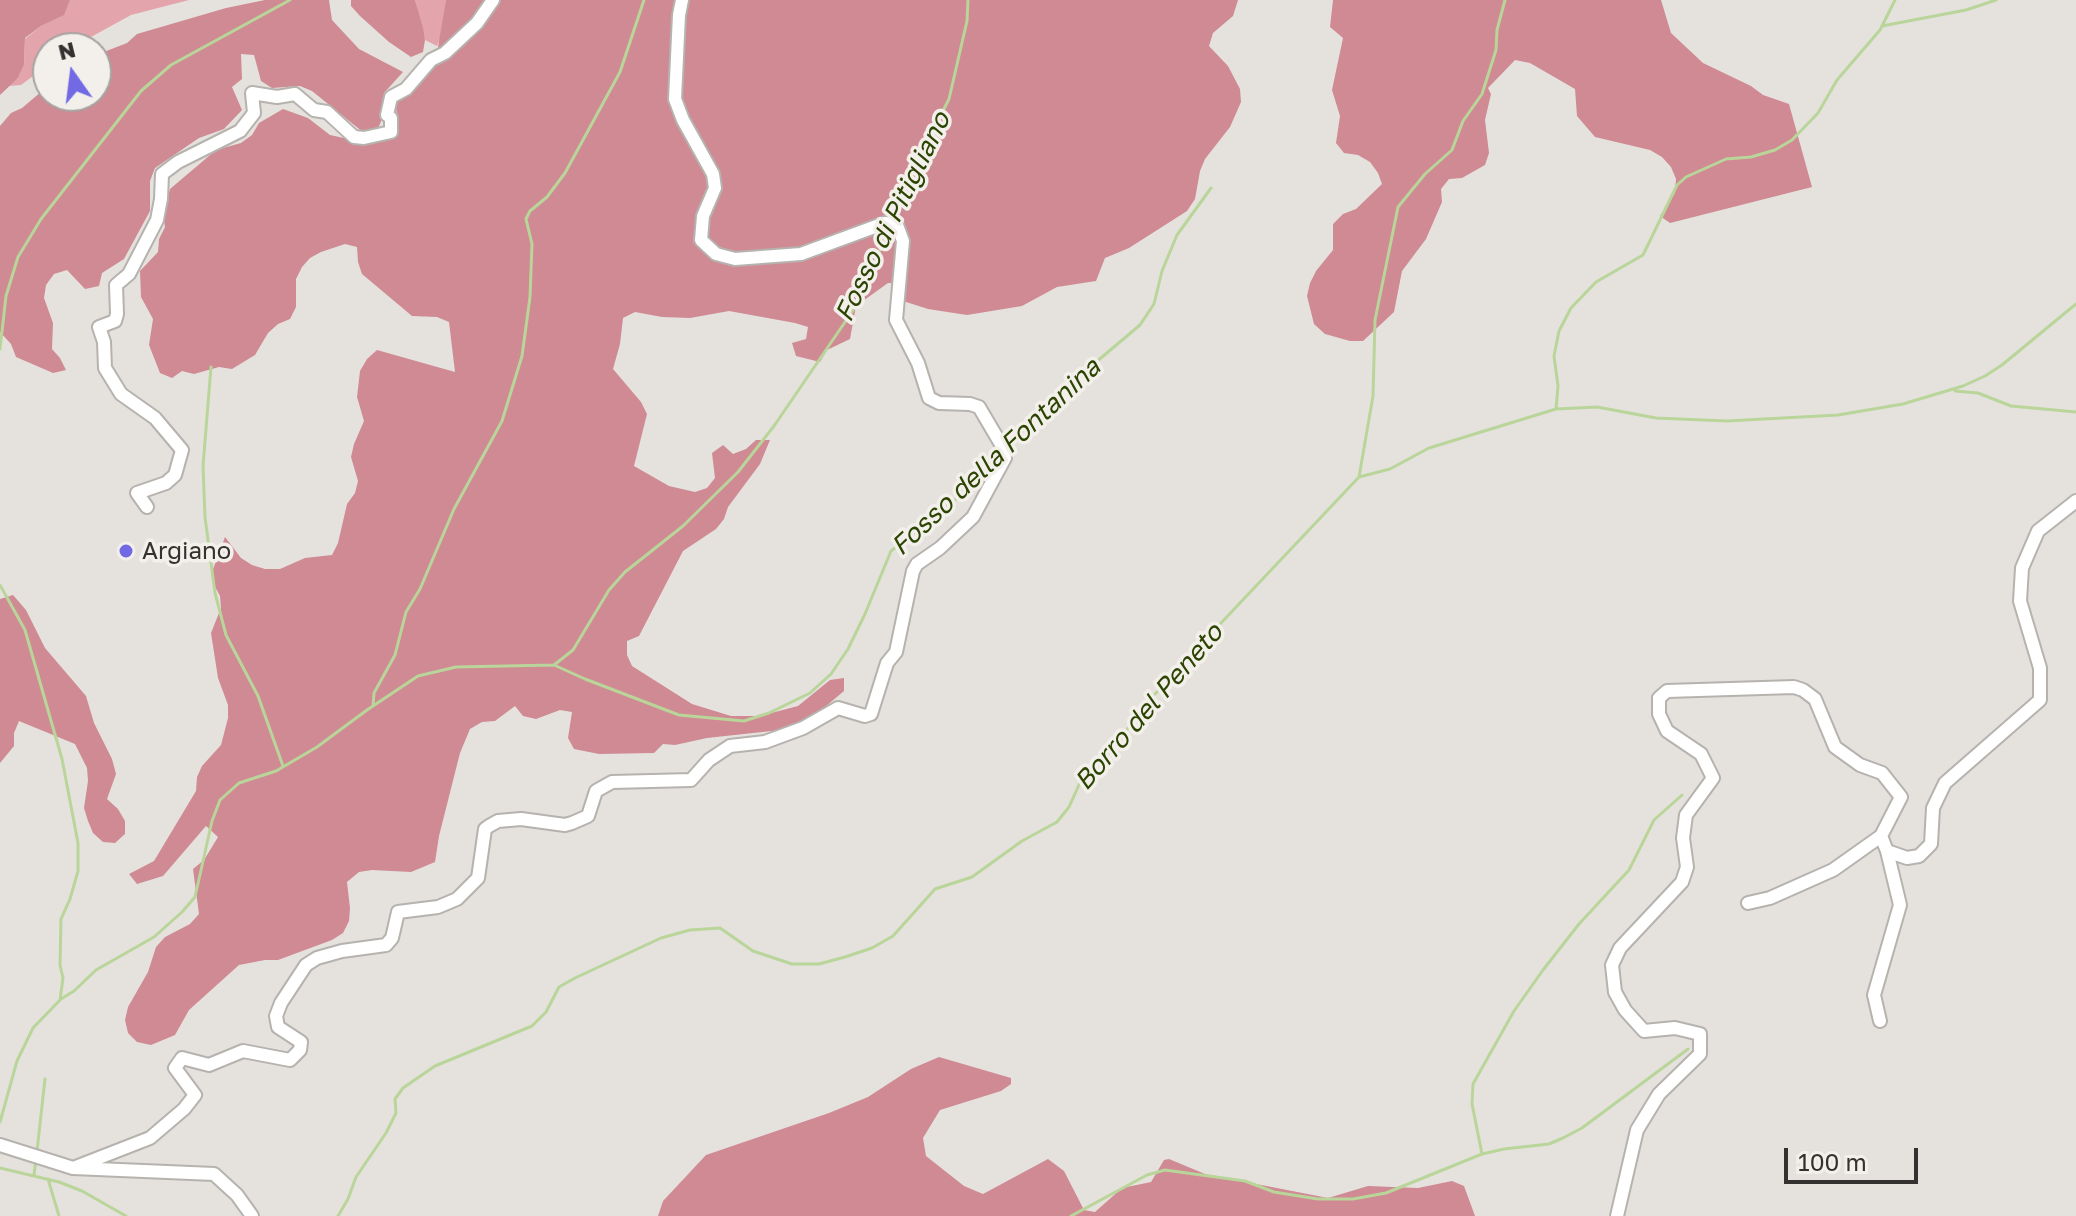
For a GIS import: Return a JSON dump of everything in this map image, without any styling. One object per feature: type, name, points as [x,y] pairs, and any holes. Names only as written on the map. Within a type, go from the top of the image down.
[{"type":"street","points":[[147,507],[137,493],[166,483],[175,475],[182,450],[155,418],[121,394],[105,368],[104,342],[99,327],[115,321],[116,285],[129,274],[157,220],[162,174],[178,162],[240,131],[254,113],[252,93],[277,97],[295,94],[314,110],[327,112],[354,137],[391,132],[391,118],[387,115],[391,97],[406,89],[431,60],[456,43],[477,23],[493,0]]},
{"type":"street","points":[[73,1168],[150,1138],[193,1100],[193,1089],[175,1068],[182,1058],[209,1065],[243,1051],[290,1060],[300,1050],[301,1042],[278,1027],[276,1016],[306,965],[317,958],[342,951],[386,945],[392,938],[398,912],[438,907],[457,899],[478,878],[485,829],[489,826],[498,821],[521,819],[565,825],[572,823],[588,816],[596,791],[612,782],[691,780],[709,760],[730,746],[765,742],[803,728],[838,708],[865,716],[871,714],[887,663],[896,652],[913,571],[917,564],[940,548],[973,517],[1005,458],[1002,446],[979,407],[939,403],[929,398],[918,363],[896,320],[903,241],[897,225],[885,223],[801,254],[735,259],[716,254],[701,240],[703,216],[715,188],[713,174],[675,99],[682,0]]},
{"type":"street","points":[[1887,851],[1907,858],[1919,856],[1931,844],[1933,808],[1945,783],[2040,700],[2040,668],[2020,601],[2022,568],[2038,531],[2076,501]]},
{"type":"street","points":[[1617,1216],[1637,1130],[1659,1094],[1700,1054],[1700,1034],[1675,1028],[1644,1031],[1625,1010],[1615,992],[1612,965],[1620,948],[1682,882],[1687,867],[1683,838],[1686,815],[1713,778],[1701,754],[1667,731],[1659,714],[1659,698],[1667,691],[1794,687],[1803,690],[1815,699],[1835,747],[1860,765],[1882,773],[1901,797],[1881,836],[1833,870],[1770,898],[1748,903]]},
{"type":"street","points":[[1880,1021],[1874,995],[1900,905],[1881,836]]},
{"type":"street","points":[[0,1145],[73,1168],[214,1174],[237,1195],[252,1216]]},
{"type":"shaded area","points":[[0,0],[70,0],[64,15],[25,38],[24,65],[18,78],[0,95]]},
{"type":"shaded area","points":[[70,0],[189,0],[131,15],[100,32],[34,32],[63,15]]},
{"type":"shaded area","points":[[265,0],[329,0],[332,20],[359,49],[403,72],[384,93],[382,119],[377,131],[364,133],[312,91],[300,86],[272,88],[261,81],[254,55],[241,54],[242,79],[232,87],[242,110],[224,129],[199,138],[155,168],[150,181],[150,211],[124,259],[102,273],[99,286],[85,289],[67,270],[54,274],[46,285],[44,298],[53,323],[52,349],[66,370],[53,373],[16,357],[11,344],[0,332],[0,126],[11,113],[32,100],[32,112],[112,112],[112,49],[127,43],[137,34]]},
{"type":"shaded area","points":[[351,0],[415,0],[425,40],[423,52],[411,57],[389,42],[360,16],[351,6]]},
{"type":"shaded area","points":[[415,0],[446,0],[442,34],[437,46],[425,40]]},
{"type":"shaded area","points":[[446,0],[1238,0],[1233,16],[1213,33],[1209,46],[1228,66],[1240,89],[1241,102],[1230,127],[1205,159],[1195,199],[1187,211],[1129,248],[1105,258],[1096,281],[1057,287],[1022,306],[967,315],[928,309],[903,301],[901,284],[888,283],[856,306],[850,339],[827,350],[820,362],[796,356],[792,343],[806,339],[808,327],[795,323],[729,311],[690,318],[635,312],[623,318],[613,369],[641,402],[647,414],[634,466],[669,486],[695,492],[707,488],[715,478],[712,453],[723,445],[733,454],[746,449],[756,440],[770,440],[760,464],[728,507],[724,519],[716,529],[683,551],[639,636],[627,641],[627,655],[632,666],[692,704],[731,716],[760,716],[798,706],[830,680],[844,678],[844,691],[813,717],[790,729],[707,738],[675,745],[663,744],[654,753],[599,754],[574,749],[568,738],[572,712],[560,710],[536,719],[523,716],[515,706],[495,721],[482,722],[470,729],[460,753],[435,862],[411,872],[359,872],[347,882],[349,921],[343,933],[278,960],[239,965],[189,1010],[175,1035],[151,1045],[137,1042],[128,1033],[125,1020],[128,1007],[148,972],[156,947],[165,937],[190,924],[199,914],[193,869],[204,860],[218,837],[206,826],[163,876],[137,884],[129,874],[154,861],[196,791],[202,766],[221,745],[228,705],[218,678],[211,633],[221,608],[212,572],[225,537],[241,558],[265,569],[280,569],[305,558],[332,555],[347,504],[355,493],[358,481],[351,457],[364,421],[357,397],[360,371],[367,359],[377,350],[455,372],[449,322],[437,317],[412,316],[362,274],[357,247],[345,244],[321,252],[302,267],[296,279],[296,307],[290,319],[268,333],[255,355],[232,369],[219,367],[194,374],[182,371],[172,378],[160,373],[149,345],[153,319],[141,297],[140,271],[158,252],[170,189],[216,150],[241,143],[252,135],[259,123],[283,109],[308,118],[330,135],[367,143],[395,138],[399,122],[396,109],[399,96],[436,59]]},
{"type":"shaded area","points":[[1333,0],[1661,0],[1671,33],[1703,63],[1763,95],[1789,104],[1812,187],[1670,223],[1660,216],[1675,193],[1676,179],[1662,157],[1650,150],[1595,137],[1577,116],[1575,89],[1530,63],[1515,60],[1488,88],[1491,94],[1485,120],[1489,153],[1485,165],[1462,178],[1449,179],[1441,189],[1442,202],[1426,239],[1402,271],[1394,312],[1363,341],[1325,334],[1314,324],[1307,296],[1310,283],[1333,250],[1333,224],[1343,214],[1356,209],[1382,184],[1370,162],[1358,155],[1344,153],[1336,143],[1340,116],[1332,90],[1343,38],[1330,27]]},
{"type":"shaded area","points":[[32,33],[32,77],[21,85],[8,86],[18,78],[24,65],[25,39]]},
{"type":"shaded area","points":[[13,595],[26,610],[45,648],[86,696],[94,723],[112,759],[116,774],[107,799],[125,821],[125,834],[115,843],[103,842],[93,833],[88,821],[84,808],[87,768],[75,744],[19,721],[14,733],[14,746],[0,763],[0,599]]},
{"type":"shaded area","points":[[939,1057],[1011,1078],[1011,1084],[1001,1091],[940,1110],[923,1138],[926,1156],[964,1186],[983,1194],[1048,1159],[1064,1171],[1084,1210],[1095,1212],[1122,1188],[1151,1182],[1164,1160],[1169,1159],[1205,1174],[1328,1198],[1368,1186],[1418,1188],[1452,1181],[1464,1186],[1475,1216],[658,1216],[663,1201],[706,1155],[868,1097],[911,1069]]},
{"type":"waterway","points":[[0,349],[6,296],[18,257],[41,219],[141,91],[171,65],[290,0]]},
{"type":"waterway","points":[[373,706],[374,693],[395,655],[406,612],[420,589],[454,509],[502,421],[522,356],[530,297],[532,244],[526,219],[565,173],[620,72],[644,0]]},
{"type":"waterway","name":"Fosso di Pitigliano","points":[[893,219],[906,184],[949,99],[967,21],[968,0]]},
{"type":"waterway","points":[[1359,477],[1373,396],[1375,320],[1398,207],[1425,174],[1452,150],[1463,121],[1482,94],[1496,50],[1497,30],[1505,0]]},
{"type":"waterway","points":[[1556,409],[1558,386],[1554,356],[1559,331],[1571,308],[1596,282],[1643,255],[1677,185],[1686,177],[1726,159],[1751,157],[1775,150],[1792,140],[1818,113],[1837,80],[1880,30],[1895,0]]},
{"type":"waterway","points":[[1882,26],[1966,10],[1996,0]]},
{"type":"waterway","name":"Fosso della Fontanina","points":[[1007,446],[1076,379],[1140,325],[1154,304],[1162,271],[1177,235],[1211,188]]},
{"type":"waterway","name":"Fosso di Pitigliano","points":[[554,665],[573,650],[609,590],[625,572],[683,526],[738,472],[774,426],[856,306],[889,229]]},
{"type":"waterway","name":"Borro del Peneto","points":[[338,1216],[356,1177],[386,1133],[396,1113],[395,1099],[403,1088],[435,1066],[532,1026],[546,1012],[559,987],[575,978],[661,938],[690,930],[720,928],[753,951],[792,964],[819,964],[845,957],[872,948],[893,936],[935,889],[972,877],[1022,841],[1057,822],[1069,807],[1083,776],[1112,751],[1147,701],[1359,477],[1390,469],[1429,448],[1556,409],[1597,407],[1656,418],[1727,421],[1838,415],[1903,404],[1985,376],[2076,304]]},
{"type":"waterway","points":[[211,367],[203,466],[205,517],[215,593],[226,635],[258,696],[283,766]]},
{"type":"waterway","name":"Borro del Peneto","points":[[1955,391],[1978,393],[2011,406],[2076,412]]},
{"type":"waterway","name":"Fosso della Fontanina","points":[[0,1122],[17,1061],[33,1028],[96,970],[154,937],[195,897],[212,821],[220,800],[239,783],[276,771],[317,747],[418,676],[456,667],[554,665],[679,715],[744,721],[769,713],[810,693],[831,674],[848,649],[891,551],[955,500],[976,475],[998,458]]},
{"type":"waterway","points":[[0,585],[25,630],[62,759],[78,843],[78,871],[61,919],[60,965],[63,978],[60,1000]]},
{"type":"waterway","points":[[1482,1154],[1472,1104],[1473,1084],[1514,1011],[1543,970],[1579,924],[1629,870],[1654,820],[1682,795]]},
{"type":"waterway","points":[[1071,1216],[1147,1175],[1165,1170],[1245,1181],[1274,1192],[1318,1199],[1353,1199],[1386,1193],[1482,1154],[1549,1144],[1563,1138],[1582,1128],[1688,1049]]},
{"type":"waterway","points":[[37,1151],[45,1079]]},
{"type":"waterway","points":[[34,1175],[36,1159]]},
{"type":"waterway","points":[[0,1168],[59,1182],[126,1216]]},
{"type":"waterway","points":[[48,1179],[59,1216]]},
{"type":"place","name":"Argiano","points":[[126,551]]}]
